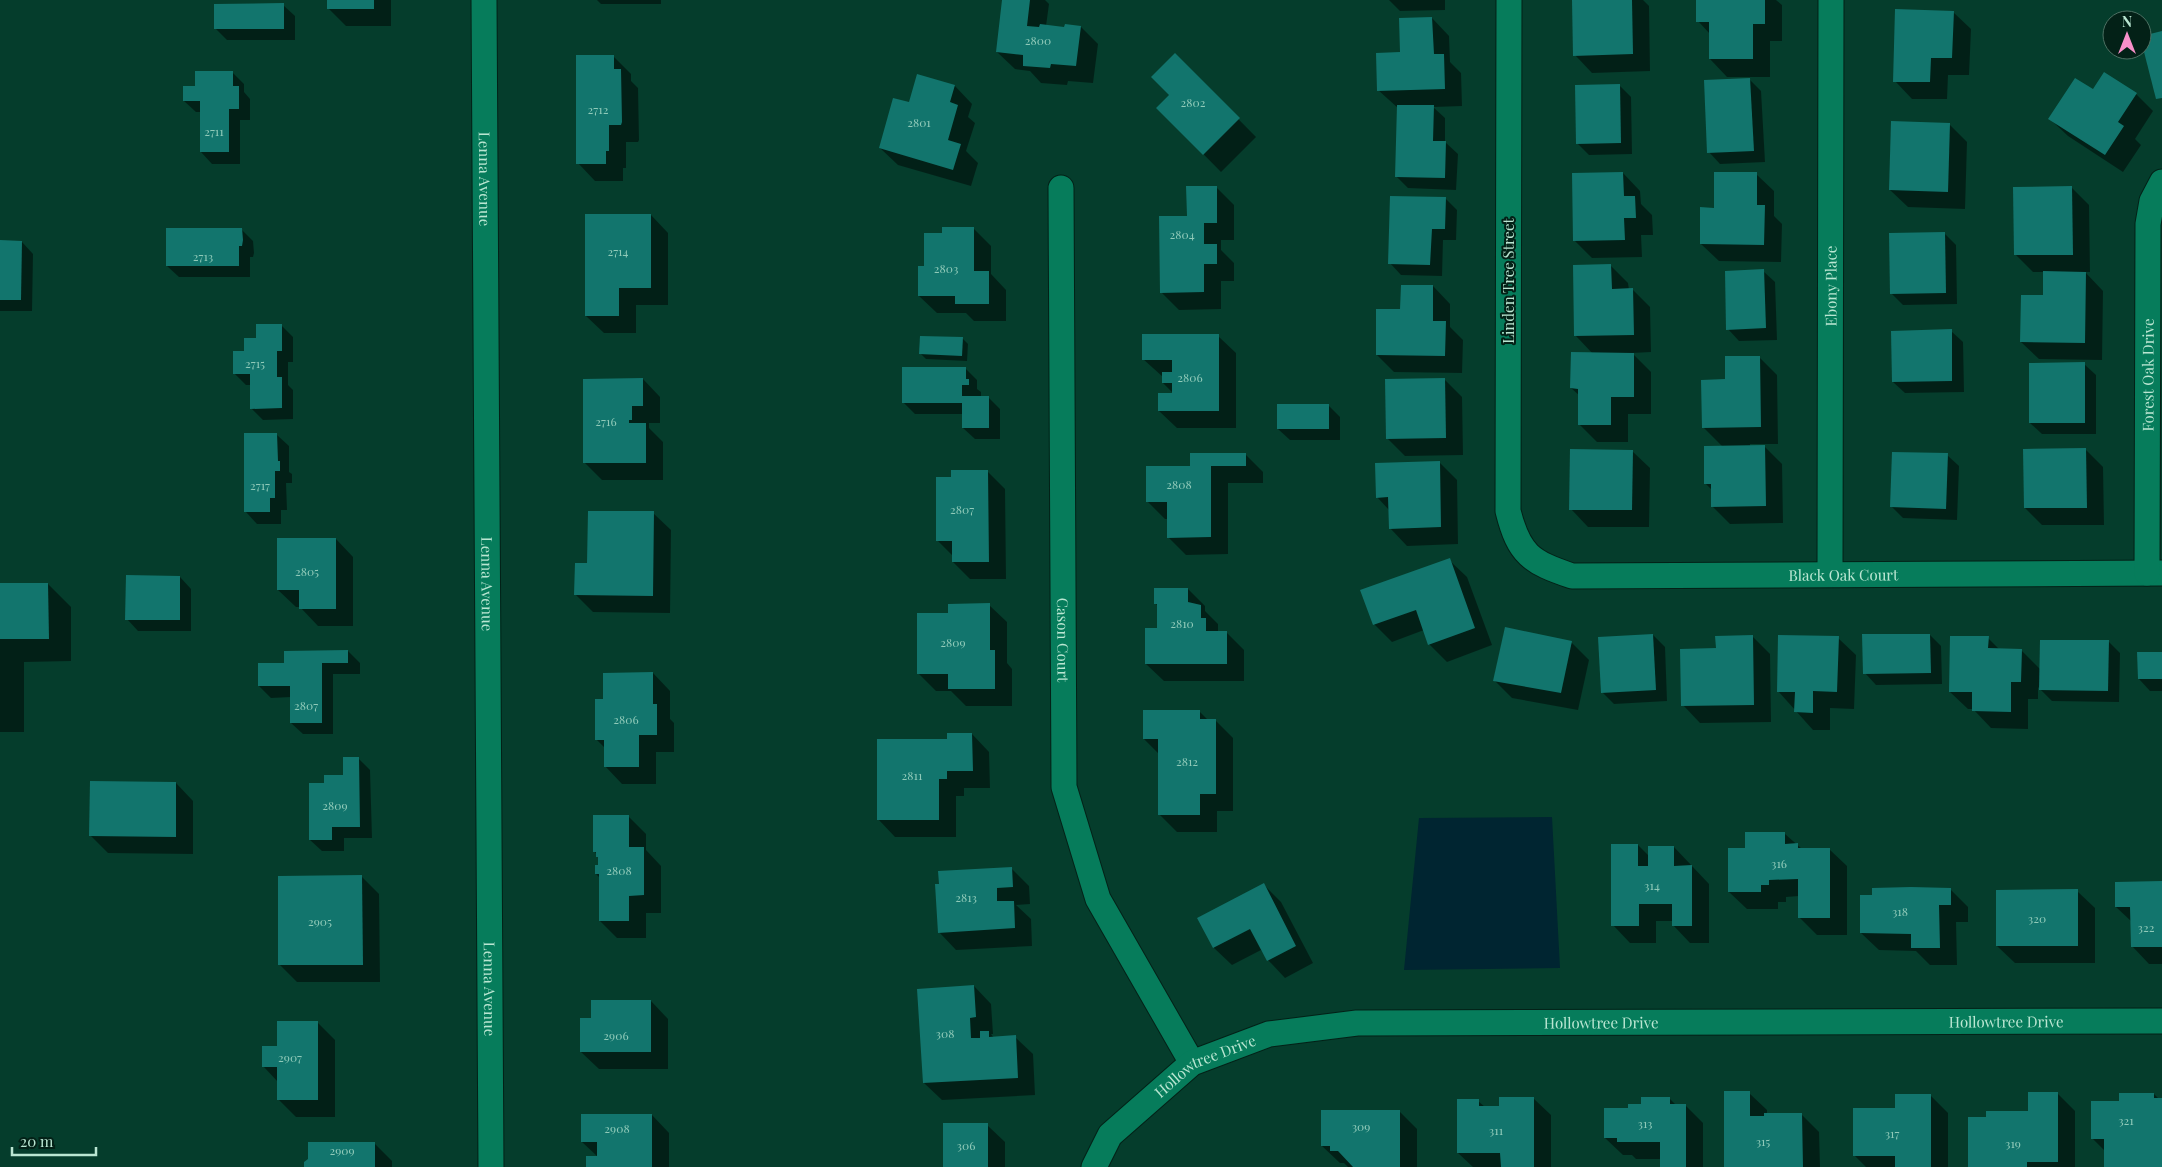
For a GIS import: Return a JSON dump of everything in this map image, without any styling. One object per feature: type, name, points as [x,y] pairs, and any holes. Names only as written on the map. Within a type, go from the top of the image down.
[{"type":"street","name":"Lenna Avenue","points":[[484,0],[491,1167]]},
{"type":"street","name":"Linden Tree Street","points":[[1509,0],[1508,511],[1514,535],[1528,557]]},
{"type":"street","name":"Ebony Place","points":[[1830,574],[1831,0]]},
{"type":"street","name":"Forest Oak Drive","points":[[2154,573],[2148,224],[2152,201],[2162,182]]},
{"type":"street","name":"Cason Court","points":[[1061,188],[1064,787],[1098,899],[1192,1063]]},
{"type":"street","name":"Black Oak Court","points":[[1528,557],[1548,568],[1572,576],[2154,573]]},
{"type":"street","name":"Hollowtree Drive","points":[[1094,1167],[1110,1135],[1192,1063],[1269,1034],[1356,1023],[2162,1021]]},
{"type":"water","points":[[1552,817],[1560,968],[1404,970],[1419,818]]},
{"type":"building","points":[[327,0],[374,0],[374,9],[327,9]]},
{"type":"building","points":[[1002,0],[1030,0],[1027,26],[1039,27],[1040,24],[1064,27],[1065,24],[1081,26],[1076,66],[1051,64],[1050,68],[1023,66],[1023,55],[996,52]]},
{"type":"building","points":[[1572,0],[1632,0],[1633,54],[1573,56]]},
{"type":"building","points":[[1696,0],[1765,0],[1765,24],[1753,24],[1753,59],[1709,59],[1709,22],[1696,22]]},
{"type":"building","points":[[284,3],[284,29],[214,29],[214,4]]},
{"type":"building","points":[[1895,9],[1954,11],[1952,58],[1931,58],[1930,82],[1893,82]]},
{"type":"building","points":[[1432,17],[1434,54],[1444,54],[1445,89],[1377,91],[1376,53],[1400,52],[1399,18]]},
{"type":"building","points":[[2162,31],[2162,98],[2156,99],[2146,60],[2152,60],[2152,34]]},
{"type":"building","points":[[1175,53],[1240,118],[1203,155],[1156,108],[1169,95],[1151,77]]},
{"type":"building","points":[[576,55],[614,55],[614,69],[621,69],[622,122],[621,125],[609,125],[609,151],[606,151],[606,164],[576,164]]},
{"type":"building","points":[[195,71],[233,71],[233,86],[239,86],[239,109],[229,109],[229,152],[200,152],[200,101],[183,101],[183,86],[195,86]]},
{"type":"building","points":[[2104,72],[2137,93],[2118,122],[2124,126],[2105,155],[2048,119],[2075,78],[2093,89]]},
{"type":"building","points":[[917,74],[955,85],[950,102],[958,105],[948,140],[961,144],[953,170],[879,148],[893,98],[909,102]]},
{"type":"building","points":[[1750,78],[1754,151],[1707,153],[1704,80]]},
{"type":"building","points":[[1620,84],[1621,143],[1576,144],[1575,85]]},
{"type":"building","points":[[1397,105],[1434,105],[1433,141],[1446,141],[1445,178],[1395,177]]},
{"type":"building","points":[[1891,121],[1950,123],[1948,192],[1889,190]]},
{"type":"building","points":[[1623,172],[1624,196],[1635,196],[1636,218],[1624,218],[1625,240],[1573,241],[1572,173]]},
{"type":"building","points":[[1714,172],[1757,172],[1757,205],[1765,205],[1764,245],[1700,244],[1700,207],[1714,208]]},
{"type":"building","points":[[1186,186],[1217,186],[1217,223],[1204,223],[1204,244],[1217,244],[1217,264],[1204,264],[1204,292],[1160,293],[1159,216],[1187,216]]},
{"type":"building","points":[[2072,186],[2073,255],[2014,255],[2013,187]]},
{"type":"building","points":[[1390,196],[1446,197],[1445,229],[1432,229],[1430,265],[1388,264]]},
{"type":"building","points":[[585,214],[651,214],[651,288],[619,288],[619,316],[585,316]]},
{"type":"building","points":[[942,227],[974,227],[974,271],[989,271],[989,304],[955,304],[955,296],[918,296],[918,266],[924,266],[924,233],[942,233]]},
{"type":"building","points":[[166,228],[242,228],[243,240],[242,246],[239,246],[239,266],[166,266]]},
{"type":"building","points":[[1945,232],[1946,293],[1890,294],[1889,233]]},
{"type":"building","points":[[0,240],[22,241],[21,300],[0,300]]},
{"type":"building","points":[[1611,264],[1612,289],[1633,288],[1634,335],[1574,336],[1573,265]]},
{"type":"building","points":[[1764,269],[1766,328],[1726,330],[1725,271]]},
{"type":"building","points":[[2043,271],[2086,272],[2085,343],[2020,342],[2021,295],[2043,295]]},
{"type":"building","points":[[1401,285],[1433,285],[1433,321],[1446,321],[1445,356],[1376,355],[1376,309],[1400,309]]},
{"type":"building","points":[[256,324],[282,324],[282,351],[277,351],[277,377],[282,377],[282,408],[250,409],[250,374],[233,374],[233,351],[244,351],[244,338],[256,338]]},
{"type":"building","points":[[1952,329],[1952,381],[1892,382],[1891,331]]},
{"type":"building","points":[[1142,334],[1219,334],[1219,411],[1158,411],[1158,393],[1172,393],[1172,383],[1162,383],[1162,372],[1172,372],[1172,360],[1142,360]]},
{"type":"building","points":[[920,336],[963,337],[962,356],[919,354]]},
{"type":"building","points":[[1571,352],[1634,353],[1634,397],[1611,397],[1611,425],[1578,425],[1578,389],[1570,388]]},
{"type":"building","points":[[1725,356],[1760,356],[1761,427],[1702,428],[1701,380],[1725,379]]},
{"type":"building","points":[[2085,362],[2085,423],[2029,423],[2029,363]]},
{"type":"building","points":[[902,367],[966,367],[966,379],[969,379],[969,385],[962,385],[962,396],[989,396],[989,428],[962,428],[962,403],[902,403]]},
{"type":"building","points":[[643,378],[643,406],[632,406],[632,420],[629,420],[629,423],[646,423],[646,463],[583,463],[583,379]]},
{"type":"building","points":[[1445,378],[1446,438],[1386,439],[1385,379]]},
{"type":"building","points":[[1277,404],[1329,404],[1329,429],[1277,429]]},
{"type":"building","points":[[244,433],[277,433],[280,471],[275,471],[275,498],[270,498],[270,512],[244,512]]},
{"type":"building","points":[[1765,445],[1766,506],[1711,507],[1711,484],[1704,484],[1704,446]]},
{"type":"building","points":[[2086,448],[2087,508],[2024,508],[2023,449]]},
{"type":"building","points":[[1570,449],[1633,450],[1632,510],[1569,510]]},
{"type":"building","points":[[1892,452],[1948,453],[1946,509],[1890,507]]},
{"type":"building","points":[[1190,453],[1246,453],[1246,466],[1211,466],[1211,537],[1167,538],[1167,502],[1146,502],[1146,466],[1190,466]]},
{"type":"building","points":[[1440,461],[1441,527],[1389,529],[1388,497],[1376,498],[1375,463]]},
{"type":"building","points":[[951,470],[988,470],[989,562],[952,562],[952,541],[936,541],[936,477],[951,477]]},
{"type":"building","points":[[588,511],[654,511],[653,596],[574,595],[575,563],[587,563]]},
{"type":"building","points":[[277,538],[336,538],[336,609],[299,609],[299,590],[277,590]]},
{"type":"building","points":[[1450,558],[1475,628],[1428,645],[1416,610],[1373,625],[1360,590]]},
{"type":"building","points":[[126,575],[180,576],[180,620],[125,620]]},
{"type":"building","points":[[0,583],[48,583],[49,639],[0,639]]},
{"type":"building","points":[[1154,588],[1188,588],[1188,602],[1201,605],[1201,618],[1206,618],[1206,631],[1227,631],[1227,664],[1145,664],[1145,628],[1157,628],[1157,604],[1154,604]]},
{"type":"building","points":[[990,603],[990,650],[995,650],[995,689],[948,689],[948,674],[917,674],[917,613],[948,613],[948,604]]},
{"type":"building","points":[[1505,627],[1572,641],[1561,693],[1493,681]]},
{"type":"building","points":[[1653,634],[1656,690],[1601,693],[1598,637]]},
{"type":"building","points":[[1862,634],[1930,634],[1931,673],[1863,674]]},
{"type":"building","points":[[1753,635],[1754,705],[1681,706],[1680,649],[1716,648],[1715,636]]},
{"type":"building","points":[[1778,635],[1839,636],[1837,692],[1813,691],[1813,713],[1794,712],[1795,692],[1777,692]]},
{"type":"building","points":[[1950,636],[1989,636],[1988,648],[2022,649],[2021,682],[2011,682],[2011,712],[1972,711],[1972,692],[1949,692]]},
{"type":"building","points":[[2040,640],[2109,640],[2108,691],[2039,690]]},
{"type":"building","points":[[348,650],[348,663],[322,663],[322,723],[290,723],[290,686],[258,686],[258,663],[284,663],[284,651]]},
{"type":"building","points":[[2137,652],[2162,652],[2162,679],[2138,679]]},
{"type":"building","points":[[653,672],[653,704],[657,704],[657,735],[639,735],[639,767],[604,767],[604,740],[595,740],[595,699],[603,699],[603,673]]},
{"type":"building","points":[[1143,710],[1200,710],[1200,719],[1216,719],[1216,794],[1200,794],[1200,815],[1158,815],[1158,739],[1143,739]]},
{"type":"building","points":[[947,733],[972,733],[973,771],[947,771],[947,779],[939,779],[939,820],[877,820],[877,739],[947,739]]},
{"type":"building","points":[[343,757],[359,757],[360,827],[332,827],[332,840],[309,840],[309,783],[324,783],[324,775],[343,775]]},
{"type":"building","points":[[90,781],[176,782],[176,837],[89,836]]},
{"type":"building","points":[[593,815],[629,815],[629,847],[644,847],[644,895],[629,896],[629,921],[599,921],[599,874],[595,874],[595,865],[598,865],[598,857],[596,857],[596,852],[593,852]]},
{"type":"building","points":[[1745,832],[1785,832],[1785,844],[1798,843],[1798,848],[1830,848],[1830,918],[1798,918],[1798,879],[1769,880],[1769,885],[1761,885],[1761,892],[1728,892],[1728,848],[1745,848]]},
{"type":"building","points":[[1611,844],[1638,844],[1638,866],[1648,866],[1648,846],[1674,846],[1674,866],[1692,865],[1692,926],[1672,926],[1672,904],[1639,904],[1639,926],[1611,926]]},
{"type":"building","points":[[1012,867],[1013,887],[997,888],[997,901],[1014,901],[1015,928],[938,933],[935,884],[939,884],[938,871]]},
{"type":"building","points":[[362,875],[363,965],[278,965],[278,876]]},
{"type":"building","points":[[2162,881],[2162,947],[2131,947],[2130,907],[2115,907],[2115,882]]},
{"type":"building","points":[[1264,883],[1296,946],[1267,961],[1250,929],[1213,948],[1197,918]]},
{"type":"building","points":[[1872,888],[1951,888],[1951,905],[1939,905],[1940,948],[1911,948],[1911,934],[1860,933],[1860,895],[1872,895]]},
{"type":"building","points":[[2078,889],[2078,946],[1996,946],[1996,890]]},
{"type":"building","points":[[974,985],[976,1017],[970,1018],[971,1038],[980,1038],[980,1031],[989,1031],[989,1037],[1016,1035],[1018,1078],[923,1083],[917,989]]},
{"type":"building","points":[[591,1000],[651,1000],[651,1052],[580,1052],[580,1018],[591,1018]]},
{"type":"building","points":[[277,1021],[318,1021],[318,1100],[277,1100],[277,1067],[262,1067],[262,1046],[277,1046]]},
{"type":"building","points":[[1724,1091],[1750,1091],[1750,1116],[1764,1116],[1764,1113],[1802,1113],[1803,1167],[1724,1167]]},
{"type":"building","points":[[2028,1092],[2058,1092],[2058,1162],[2027,1162],[2027,1167],[1968,1167],[1968,1117],[1986,1117],[1986,1111],[2028,1111]]},
{"type":"building","points":[[2119,1093],[2154,1093],[2154,1098],[2162,1098],[2162,1167],[2104,1167],[2104,1139],[2091,1139],[2091,1101],[2119,1101]]},
{"type":"building","points":[[1895,1094],[1931,1094],[1931,1167],[1895,1167],[1895,1156],[1853,1156],[1853,1108],[1895,1108]]},
{"type":"building","points":[[1499,1097],[1534,1097],[1534,1167],[1501,1167],[1500,1153],[1457,1153],[1457,1099],[1479,1099],[1479,1106],[1499,1106]]},
{"type":"building","points":[[1641,1097],[1670,1097],[1670,1104],[1686,1104],[1686,1167],[1660,1167],[1660,1142],[1617,1142],[1617,1138],[1604,1138],[1604,1108],[1628,1108],[1628,1104],[1641,1104]]},
{"type":"building","points":[[1321,1110],[1400,1110],[1400,1167],[1353,1167],[1338,1151],[1330,1151],[1330,1146],[1321,1146]]},
{"type":"building","points":[[581,1114],[652,1114],[652,1167],[586,1167],[586,1156],[597,1156],[597,1142],[581,1142]]},
{"type":"building","points":[[943,1123],[988,1123],[988,1167],[943,1167]]},
{"type":"building","points":[[308,1142],[375,1142],[375,1167],[304,1167],[304,1162],[308,1159]]}]
